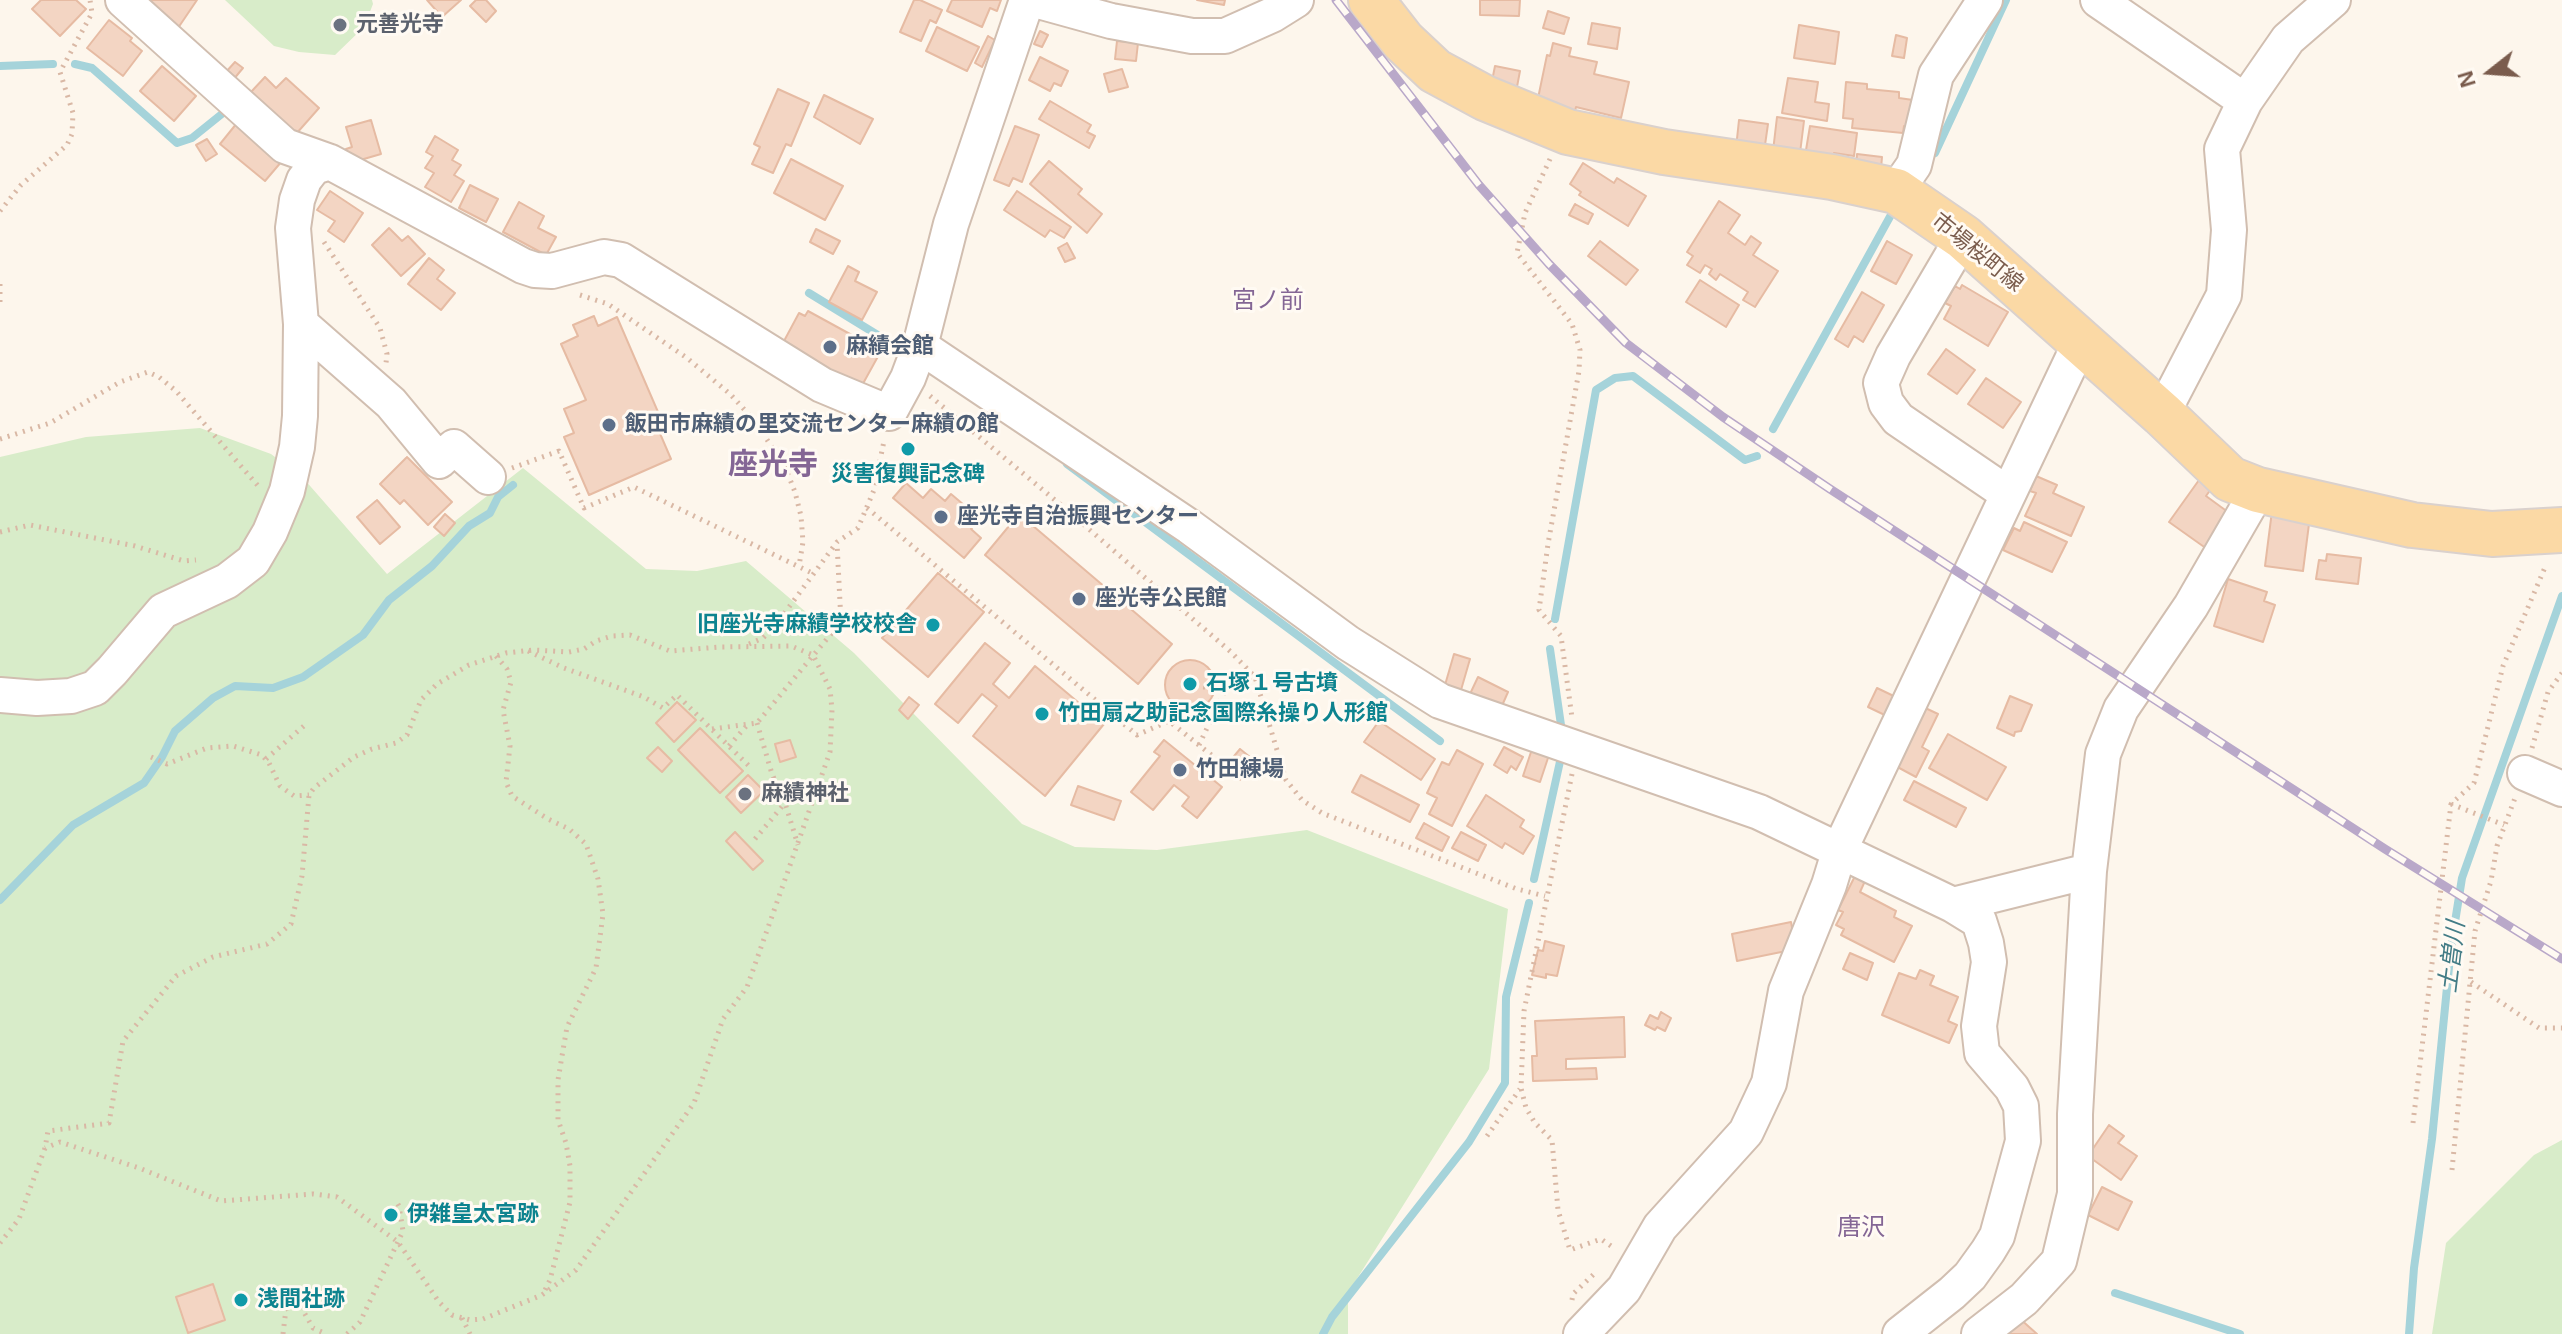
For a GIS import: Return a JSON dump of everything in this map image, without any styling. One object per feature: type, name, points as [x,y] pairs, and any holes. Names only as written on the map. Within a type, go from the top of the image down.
[{"type":"main road","name":"市場桜町線","points":[[1371,0],[1403,41],[1435,71],[1485,98],[1568,132],[1664,152],[1832,177],[1896,191],[1963,237],[2162,414],[2230,479],[2258,490],[2412,525],[2492,534],[2561,530]]},
{"type":"street","points":[[123,0],[285,146],[330,162],[535,270],[552,271],[604,257],[621,260],[822,385],[889,413],[908,378],[920,346],[951,224],[1027,0]]},
{"type":"street","points":[[1035,0],[1111,21],[1192,36],[1225,36],[1272,15],[1296,0]]},
{"type":"street","points":[[1896,191],[1914,165],[1936,75],[1985,0]]},
{"type":"street","points":[[2098,0],[2245,101]]},
{"type":"street","points":[[2162,414],[2224,295],[2229,230],[2222,149],[2245,101],[2288,39],[2333,0]]},
{"type":"street","points":[[0,695],[37,698],[71,696],[95,688],[163,611],[227,581],[253,561],[270,532],[287,491],[300,416],[301,324],[293,228],[297,200],[304,180],[314,167],[330,162]]},
{"type":"street","points":[[1963,237],[1893,356],[1881,383],[1886,403],[1898,419],[2008,494]]},
{"type":"street","points":[[301,324],[391,403],[439,461],[454,447],[488,477]]},
{"type":"street","points":[[1589,1326],[1624,1289],[1660,1227],[1746,1132],[1769,1083],[1786,991],[1829,885],[1840,849],[2081,341]]},
{"type":"street","points":[[920,346],[1190,527],[1348,643],[1440,701],[1759,812],[1840,849],[1979,921],[1989,962],[1979,1026],[1982,1053],[2012,1088],[2021,1106],[2023,1141],[1997,1236],[1988,1251],[1970,1276],[1952,1293],[1900,1334]]},
{"type":"street","points":[[1979,1334],[2024,1299],[2059,1261],[2075,1194],[2075,1114],[2089,871],[2103,754],[2121,709],[2191,606],[2258,490]]},
{"type":"street","points":[[2525,773],[2562,789]]},
{"type":"street","points":[[1953,905],[2089,871]]},
{"type":"path","points":[[0,211],[21,185],[67,145],[72,134],[73,113],[60,72],[92,13],[90,0]]},
{"type":"path","points":[[1568,132],[1545,166],[1525,213],[1517,253],[1572,324],[1580,350],[1539,610],[1561,636],[1566,688],[1578,749],[1545,896],[1524,1011],[1521,1088],[1526,1108],[1535,1123],[1552,1140],[1558,1210],[1570,1250],[1601,1239],[1611,1246],[1609,1259]]},
{"type":"path","points":[[297,200],[380,328],[387,354],[391,403]]},
{"type":"path","points":[[0,284],[0,306]]},
{"type":"path","points":[[569,292],[608,304],[687,358],[730,394],[754,420],[785,467],[795,492],[803,542],[799,566]]},
{"type":"path","points":[[0,439],[50,423],[120,382],[148,372],[176,391],[270,500],[287,491]]},
{"type":"path","points":[[908,378],[1084,525],[1231,652],[1255,677],[1286,780],[1302,800],[1322,813],[1517,889],[1545,896]]},
{"type":"path","points":[[744,646],[763,638],[775,626],[837,542],[858,528],[874,490],[889,413]]},
{"type":"path","points":[[488,477],[559,451],[584,508],[634,487],[814,574]]},
{"type":"path","points":[[867,508],[1137,735],[1169,721],[1215,758]]},
{"type":"path","points":[[0,532],[30,525],[135,546],[184,561],[202,558]]},
{"type":"path","points":[[2413,1123],[2451,804],[2474,783],[2503,666],[2561,530]]},
{"type":"path","points":[[712,729],[757,723],[841,622],[837,542]]},
{"type":"path","points":[[0,1243],[19,1219],[45,1148],[48,1131],[109,1123],[123,1041],[176,976],[213,957],[267,944],[291,924],[302,876],[309,795],[314,788],[354,757],[396,743],[407,735],[421,700],[437,684],[469,665],[496,656],[527,650],[569,652],[584,649],[612,636],[630,635],[670,651],[791,646],[813,655],[830,689],[830,752],[747,987],[723,1019],[694,1103],[576,1270],[542,1295],[483,1319],[461,1318],[452,1315],[439,1302],[398,1242],[337,1197],[313,1194],[221,1201],[139,1168],[60,1142],[45,1148]]},
{"type":"path","points":[[527,650],[564,668],[644,697],[663,708],[677,695],[749,766]]},
{"type":"path","points":[[496,656],[507,669],[511,682],[503,710],[510,746],[506,782],[512,796],[569,829],[586,844],[598,879],[603,914],[596,968],[567,1027],[558,1080],[558,1120],[570,1166],[570,1202],[550,1280],[542,1295]]},
{"type":"path","points":[[2452,1170],[2475,931],[2504,825],[2525,773],[2548,692],[2562,673]]},
{"type":"path","points":[[1203,687],[1226,688],[1255,677]]},
{"type":"path","points":[[1199,745],[1226,688]]},
{"type":"path","points":[[757,723],[799,846]]},
{"type":"path","points":[[729,746],[748,724]]},
{"type":"path","points":[[266,759],[305,725]]},
{"type":"path","points":[[151,757],[167,764],[220,746],[254,751],[266,759],[280,786],[294,796],[309,795]]},
{"type":"path","points":[[755,839],[785,803]]},
{"type":"path","points":[[2451,804],[2504,825]]},
{"type":"path","points":[[2471,982],[2539,1028],[2562,1028]]},
{"type":"path","points":[[1487,1136],[1521,1088]]},
{"type":"path","points":[[347,1334],[360,1322],[403,1231],[395,1199]]},
{"type":"path","points":[[1589,1326],[1569,1311],[1573,1294],[1600,1267]]},
{"type":"path","points":[[283,1334],[286,1309],[301,1307],[314,1331],[326,1334]]},
{"type":"path","points":[[461,1318],[470,1334]]},
{"type":"green space","points":[[225,0],[372,0],[373,4],[364,27],[335,55],[274,46]]},
{"type":"green space","points":[[200,428],[271,454],[304,479],[387,574],[523,468],[646,569],[697,571],[746,561],[854,653],[1022,824],[1075,847],[1157,850],[1307,830],[1508,909],[1489,1069],[1348,1293],[1348,1334],[0,1334],[0,457],[86,437]]},
{"type":"green space","points":[[2562,1140],[2562,1334],[2432,1334],[2446,1243],[2534,1155]]},
{"type":"building","points":[[41,0],[76,0],[86,9],[60,36],[32,9]]},
{"type":"building","points":[[147,0],[197,0],[176,31]]},
{"type":"building","points":[[427,0],[461,0],[442,17]]},
{"type":"building","points":[[476,0],[486,0],[496,11],[486,22],[470,6]]},
{"type":"building","points":[[914,0],[942,10],[936,23],[930,20],[921,41],[900,32]]},
{"type":"building","points":[[952,0],[1001,0],[997,11],[990,8],[982,27],[947,11]]},
{"type":"building","points":[[1197,0],[1225,0],[1224,5]]},
{"type":"building","points":[[1480,0],[1520,0],[1519,16],[1480,15]]},
{"type":"building","points":[[1548,11],[1569,18],[1564,34],[1543,28]]},
{"type":"building","points":[[109,20],[132,38],[130,41],[142,51],[123,76],[87,48]]},
{"type":"building","points":[[1592,23],[1620,28],[1617,49],[1588,44]]},
{"type":"building","points":[[1799,25],[1839,32],[1835,64],[1794,58]]},
{"type":"building","points":[[937,27],[979,47],[967,71],[926,51]]},
{"type":"building","points":[[1040,31],[1048,35],[1042,47],[1034,44]]},
{"type":"building","points":[[1896,35],[1907,38],[1904,58],[1892,56]]},
{"type":"building","points":[[988,36],[995,40],[982,67],[975,63]]},
{"type":"building","points":[[1117,41],[1138,43],[1136,61],[1115,59]]},
{"type":"building","points":[[1553,43],[1571,48],[1569,56],[1597,62],[1594,74],[1629,82],[1621,118],[1576,107],[1575,111],[1537,103],[1547,55],[1550,56]]},
{"type":"building","points":[[1040,57],[1068,71],[1061,86],[1054,83],[1050,91],[1029,80]]},
{"type":"building","points":[[235,62],[243,68],[233,80],[225,73]]},
{"type":"building","points":[[162,66],[196,96],[174,121],[140,91]]},
{"type":"building","points":[[1495,66],[1520,71],[1516,92],[1491,86]]},
{"type":"building","points":[[1122,69],[1128,87],[1109,92],[1104,74]]},
{"type":"building","points":[[265,77],[276,88],[286,78],[319,108],[296,134],[251,92]]},
{"type":"building","points":[[1788,78],[1818,82],[1815,102],[1829,104],[1827,121],[1782,113]]},
{"type":"building","points":[[1846,82],[1867,84],[1867,89],[1899,92],[1899,98],[1913,100],[1910,127],[1904,126],[1903,133],[1852,128],[1853,119],[1843,118]]},
{"type":"building","points":[[778,89],[809,103],[791,146],[786,144],[773,173],[752,164],[760,147],[754,144]]},
{"type":"building","points":[[824,95],[873,119],[860,144],[814,117]]},
{"type":"building","points":[[1050,101],[1091,125],[1087,132],[1095,136],[1089,148],[1039,119]]},
{"type":"building","points":[[1777,117],[1804,121],[1799,161],[1773,151]]},
{"type":"building","points":[[371,120],[381,154],[350,163],[346,149],[352,147],[346,127]]},
{"type":"building","points":[[1739,120],[1768,124],[1764,152],[1736,148]]},
{"type":"building","points":[[237,123],[282,161],[265,181],[220,144]]},
{"type":"building","points":[[1015,126],[1039,135],[1022,182],[1013,178],[1009,186],[994,180]]},
{"type":"building","points":[[1810,126],[1857,133],[1854,156],[1834,153],[1833,160],[1805,156]]},
{"type":"building","points":[[435,136],[458,150],[452,160],[461,165],[454,175],[464,181],[451,202],[425,187],[434,173],[425,168],[433,156],[426,152]]},
{"type":"building","points":[[207,139],[217,154],[206,161],[196,145]]},
{"type":"building","points":[[1857,154],[1882,157],[1881,169],[1856,167]]},
{"type":"building","points":[[791,159],[843,186],[825,220],[774,193]]},
{"type":"building","points":[[1049,161],[1082,189],[1078,194],[1102,214],[1087,233],[1030,184]]},
{"type":"building","points":[[1583,163],[1614,183],[1617,178],[1646,196],[1628,226],[1579,195],[1581,192],[1570,184]]},
{"type":"building","points":[[470,185],[498,199],[486,222],[459,208]]},
{"type":"building","points":[[330,191],[363,213],[344,242],[328,231],[335,221],[317,210]]},
{"type":"building","points":[[1017,191],[1071,227],[1064,238],[1050,230],[1045,237],[1004,210]]},
{"type":"building","points":[[1719,201],[1740,215],[1728,233],[1745,245],[1751,236],[1761,243],[1753,255],[1778,271],[1755,307],[1743,300],[1748,292],[1720,274],[1716,280],[1709,274],[1712,269],[1705,265],[1700,273],[1687,265],[1693,256],[1687,252]]},
{"type":"building","points":[[519,202],[544,216],[538,228],[556,237],[546,255],[503,232]]},
{"type":"building","points":[[1575,204],[1593,214],[1588,224],[1569,215]]},
{"type":"building","points":[[389,228],[402,241],[408,236],[425,254],[401,276],[372,245]]},
{"type":"building","points":[[816,229],[840,241],[833,254],[810,242]]},
{"type":"building","points":[[1600,241],[1638,270],[1626,285],[1588,256]]},
{"type":"building","points":[[1887,241],[1912,255],[1896,284],[1871,271]]},
{"type":"building","points":[[1067,243],[1075,258],[1065,262],[1058,248]]},
{"type":"building","points":[[429,258],[444,270],[437,279],[455,293],[441,310],[408,284]]},
{"type":"building","points":[[848,266],[859,272],[855,281],[877,292],[862,320],[829,302]]},
{"type":"building","points":[[1700,280],[1739,305],[1726,327],[1686,302]]},
{"type":"building","points":[[1962,285],[2008,312],[1988,346],[1944,319],[1951,306],[1945,303],[1955,286],[1960,289]]},
{"type":"building","points":[[1862,292],[1884,305],[1863,342],[1854,336],[1848,347],[1835,339]]},
{"type":"building","points":[[808,311],[881,351],[860,389],[796,353],[798,349],[784,341],[799,313],[805,316]]},
{"type":"building","points":[[594,316],[598,326],[617,317],[658,412],[652,415],[671,459],[589,495],[564,437],[574,433],[564,409],[586,400],[561,344],[578,336],[573,325]]},
{"type":"building","points":[[1946,349],[1975,370],[1957,394],[1928,374]]},
{"type":"building","points":[[1986,378],[2021,402],[2003,428],[1968,404]]},
{"type":"building","points":[[407,457],[452,502],[428,525],[404,500],[400,504],[380,484]]},
{"type":"building","points":[[2036,476],[2057,485],[2053,493],[2084,507],[2071,536],[2025,516],[2036,493],[2030,491]]},
{"type":"building","points":[[2199,480],[2211,489],[2206,496],[2232,515],[2207,549],[2169,522]]},
{"type":"building","name":"座光寺自治振興センター","points":[[906,483],[923,498],[931,489],[945,501],[951,494],[964,505],[960,510],[976,523],[971,529],[981,538],[964,558],[893,498]]},
{"type":"building","points":[[377,500],[400,527],[380,544],[357,517]]},
{"type":"building","points":[[2272,511],[2310,516],[2303,571],[2265,566]]},
{"type":"building","points":[[445,514],[455,523],[444,536],[434,527]]},
{"type":"building","name":"座光寺公民館","points":[[1019,514],[1172,644],[1138,684],[985,555]]},
{"type":"building","points":[[2024,522],[2067,542],[2052,572],[2003,550],[2014,528],[2020,531]]},
{"type":"building","points":[[2327,554],[2361,558],[2358,584],[2316,579],[2319,560],[2326,561]]},
{"type":"building","name":"旧座光寺麻績学校校舎","points":[[938,573],[984,612],[928,677],[882,638]]},
{"type":"building","points":[[2228,579],[2267,592],[2264,601],[2275,605],[2263,642],[2214,626]]},
{"type":"building","name":"竹田扇之助記念国際糸操り人形館","points":[[985,643],[1010,663],[993,684],[1009,698],[1035,666],[1104,724],[1045,796],[973,736],[997,706],[982,694],[958,723],[935,704]]},
{"type":"building","points":[[1454,654],[1470,659],[1461,690],[1445,685]]},
{"type":"building","name":"石塚１号古墳","points":[[1190,660],[1208,667],[1215,685],[1208,703],[1190,710],[1172,703],[1165,685],[1172,667]]},
{"type":"building","points":[[1478,677],[1508,692],[1501,708],[1470,694]]},
{"type":"building","points":[[1877,688],[1902,700],[1893,719],[1868,707]]},
{"type":"building","points":[[2010,696],[2032,705],[2021,731],[2015,732],[2014,736],[1997,728]]},
{"type":"building","points":[[909,697],[919,705],[908,719],[899,710]]},
{"type":"building","points":[[677,702],[696,720],[674,742],[656,723]]},
{"type":"building","points":[[1919,705],[1938,714],[1922,747],[1929,751],[1916,777],[1890,763]]},
{"type":"building","points":[[1379,721],[1435,759],[1421,780],[1364,742]]},
{"type":"building","points":[[700,728],[743,771],[720,793],[678,750]]},
{"type":"building","points":[[1948,734],[2006,767],[1987,800],[1929,768]]},
{"type":"building","points":[[790,740],[796,757],[780,762],[775,744]]},
{"type":"building","points":[[1164,740],[1222,787],[1197,818],[1182,806],[1189,797],[1174,785],[1153,810],[1131,792],[1160,756],[1154,752]]},
{"type":"building","points":[[1533,746],[1550,752],[1540,782],[1523,776]]},
{"type":"building","points":[[658,747],[672,761],[662,772],[647,758]]},
{"type":"building","points":[[1504,747],[1523,757],[1516,770],[1511,766],[1507,773],[1494,765]]},
{"type":"building","points":[[1240,749],[1255,761],[1240,780],[1225,767]]},
{"type":"building","points":[[1457,750],[1483,764],[1452,826],[1429,814],[1437,798],[1427,793],[1442,762],[1449,765]]},
{"type":"building","name":"麻績神社","points":[[748,775],[764,791],[741,813],[726,797]]},
{"type":"building","points":[[1361,775],[1419,805],[1410,822],[1352,792]]},
{"type":"building","points":[[1914,781],[1966,808],[1956,827],[1904,800]]},
{"type":"building","points":[[1078,786],[1121,801],[1114,820],[1071,805]]},
{"type":"building","points":[[1486,795],[1524,820],[1520,827],[1534,836],[1523,854],[1505,843],[1502,848],[1467,826]]},
{"type":"building","points":[[1424,823],[1449,837],[1442,851],[1416,838]]},
{"type":"building","points":[[735,832],[763,861],[753,870],[726,841]]},
{"type":"building","points":[[1461,832],[1486,845],[1478,861],[1452,848]]},
{"type":"building","points":[[1855,876],[1865,881],[1860,892],[1896,911],[1894,917],[1912,926],[1894,962],[1841,935],[1844,929],[1836,925],[1843,912],[1838,910]]},
{"type":"building","points":[[1791,922],[1796,949],[1737,961],[1732,934]]},
{"type":"building","points":[[1545,941],[1564,946],[1557,976],[1546,974],[1546,978],[1532,975],[1538,950],[1543,951]]},
{"type":"building","points":[[1850,953],[1873,963],[1867,980],[1843,969]]},
{"type":"building","points":[[1920,970],[1934,976],[1930,985],[1958,997],[1948,1021],[1957,1025],[1949,1043],[1882,1015],[1899,973],[1916,979]]},
{"type":"building","points":[[1661,1012],[1671,1018],[1665,1031],[1645,1025],[1650,1015],[1658,1019]]},
{"type":"building","points":[[1624,1017],[1625,1057],[1566,1059],[1566,1069],[1596,1068],[1597,1079],[1533,1081],[1532,1056],[1537,1056],[1535,1021]]},
{"type":"building","points":[[2109,1125],[2124,1136],[2118,1143],[2137,1156],[2121,1180],[2088,1156]]},
{"type":"building","points":[[2102,1187],[2132,1202],[2118,1230],[2088,1215]]},
{"type":"building","points":[[213,1284],[225,1320],[188,1333],[176,1297]]},
{"type":"building","points":[[2018,1317],[2037,1334],[2003,1334]]},
{"type":"waterway","points":[[1935,153],[2006,0]]},
{"type":"waterway","points":[[0,66],[53,64]]},
{"type":"waterway","points":[[75,64],[92,68],[177,143],[192,138],[228,109]]},
{"type":"waterway","points":[[1773,429],[1892,213]]},
{"type":"waterway","points":[[809,293],[894,345]]},
{"type":"waterway","points":[[1555,619],[1596,390],[1615,378],[1633,376],[1745,460],[1757,456]]},
{"type":"waterway","points":[[1067,464],[1440,741]]},
{"type":"waterway","points":[[0,900],[73,825],[144,783],[175,731],[213,698],[235,686],[273,688],[303,677],[363,635],[389,600],[432,566],[469,526],[490,513],[498,497],[513,485]]},
{"type":"waterway","name":"土曽川","points":[[2409,1334],[2451,947],[2462,878],[2562,596]]},
{"type":"waterway","points":[[1550,649],[1561,725]]},
{"type":"waterway","points":[[1534,879],[1561,757]]},
{"type":"waterway","points":[[1323,1334],[1332,1317],[1469,1142],[1505,1083],[1506,997],[1529,903]]},
{"type":"waterway","points":[[2115,1293],[2240,1334]]},
{"type":"railway","points":[[1336,0],[1479,185],[1549,264],[1626,343],[1723,417],[1830,489],[2385,849],[2562,959]]},
{"type":"place","name":"元善光寺","points":[[340,25]]},
{"type":"place","name":"麻績会館","points":[[830,347]]},
{"type":"place","name":"飯田市麻績の里交流センター麻績の館","points":[[609,425]]},
{"type":"place","name":"災害復興記念碑","points":[[908,449]]},
{"type":"place","name":"座光寺自治振興センター","points":[[941,517]]},
{"type":"place","name":"座光寺公民館","points":[[1079,599]]},
{"type":"place","name":"旧座光寺麻績学校校舎","points":[[933,625]]},
{"type":"place","name":"石塚１号古墳","points":[[1190,684]]},
{"type":"place","name":"竹田扇之助記念国際糸操り人形館","points":[[1042,714]]},
{"type":"place","name":"竹田練場","points":[[1180,770]]},
{"type":"place","name":"麻績神社","points":[[745,794]]},
{"type":"place","name":"伊雑皇太宮跡","points":[[391,1215]]},
{"type":"place","name":"浅間社跡","points":[[241,1300]]},
{"type":"district","name":"宮ノ前","points":[[1268,301]]},
{"type":"district","name":"座光寺","points":[[773,466]]},
{"type":"district","name":"唐沢","points":[[1861,1228]]}]
